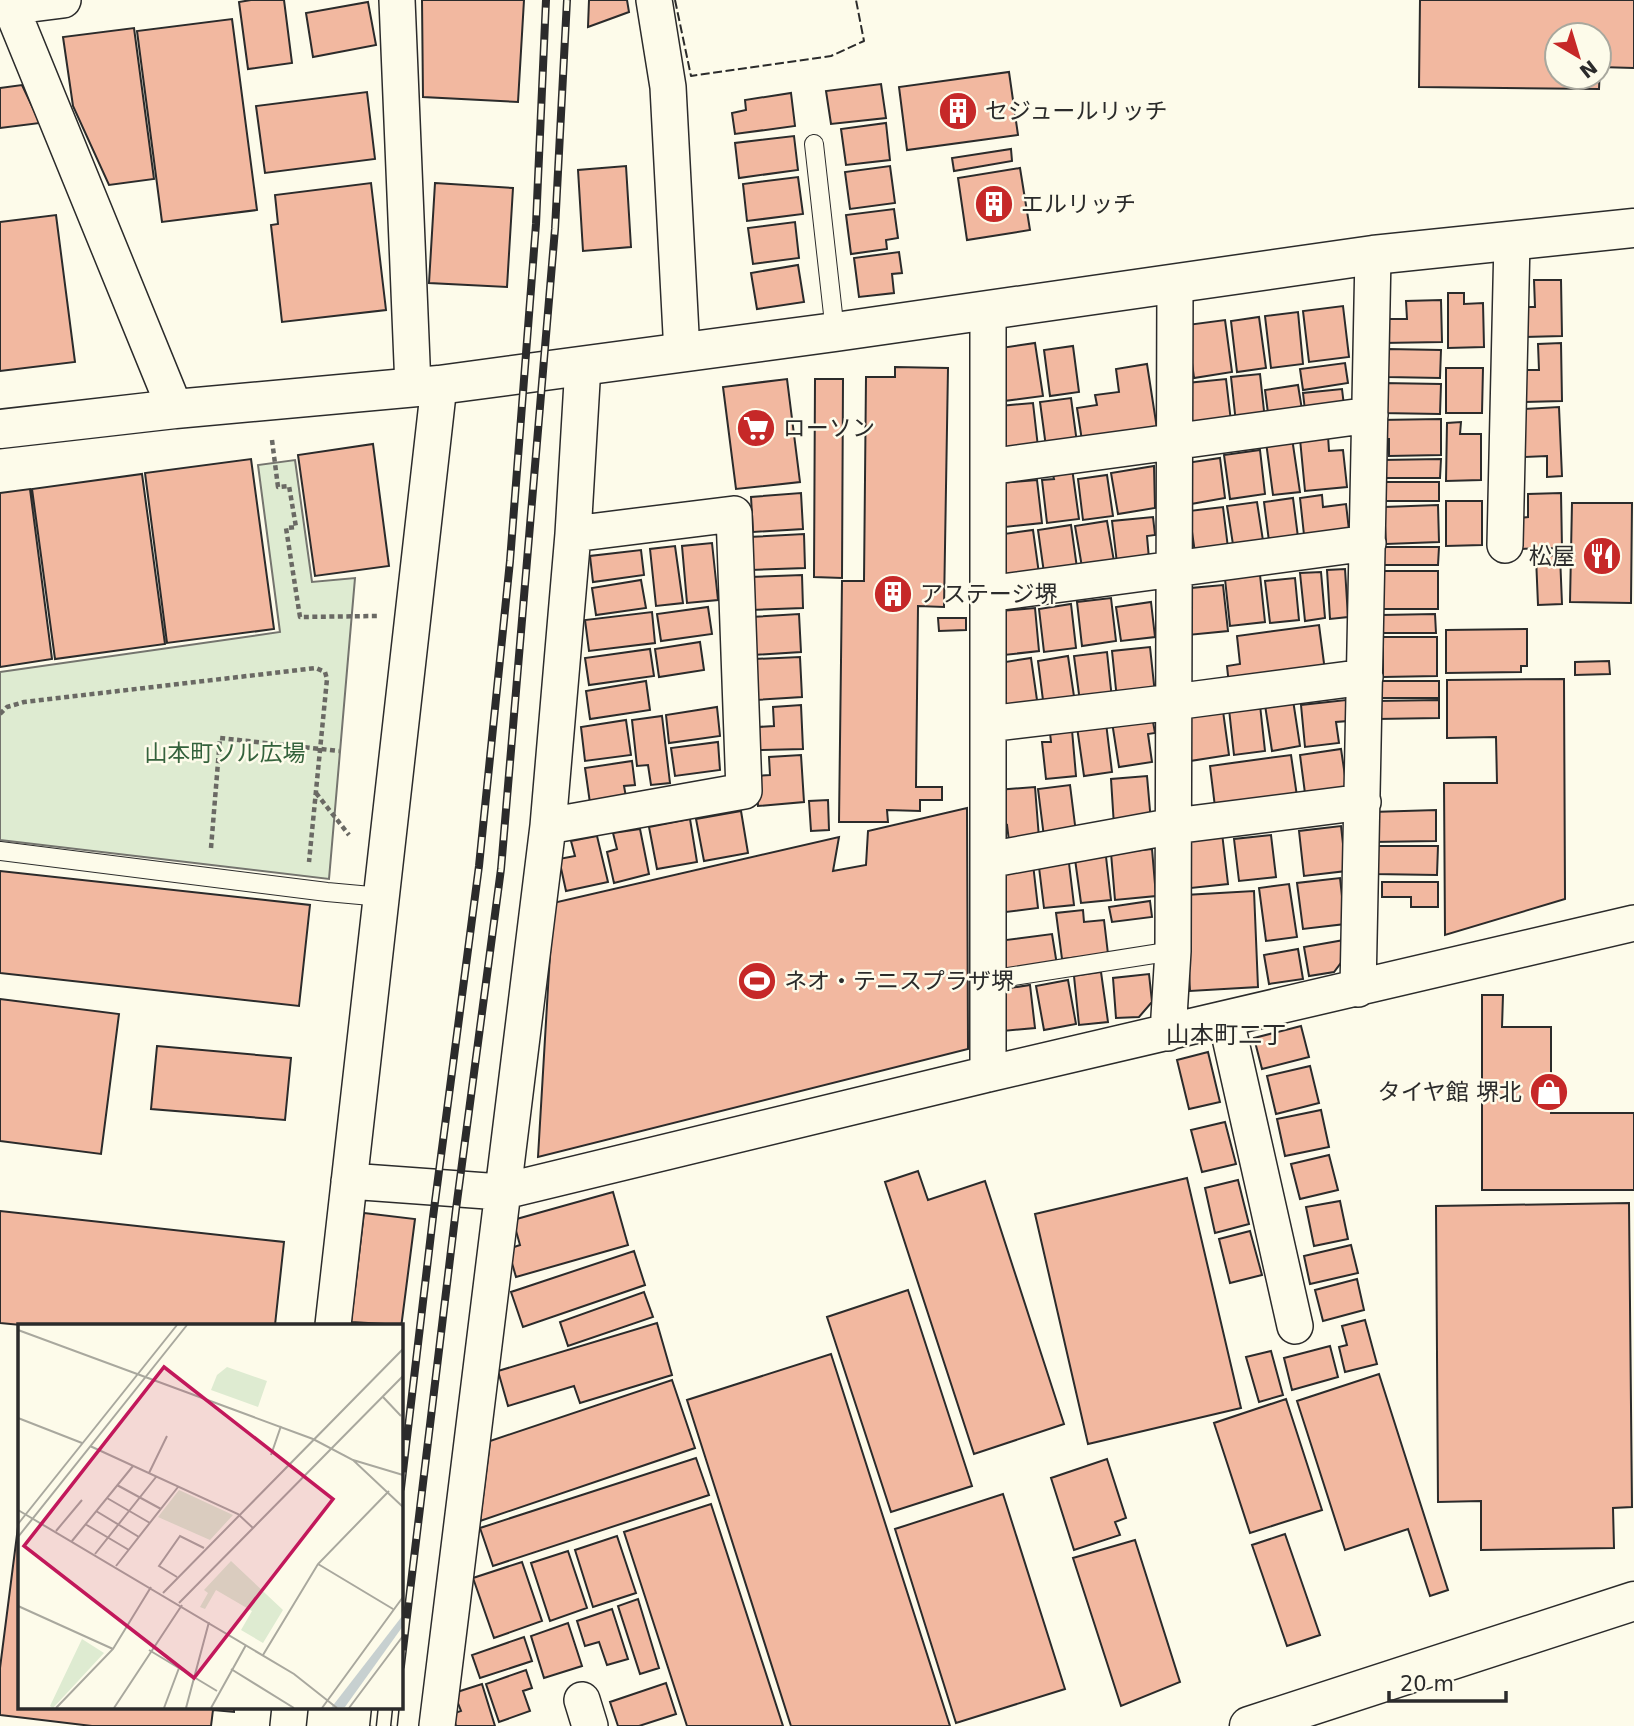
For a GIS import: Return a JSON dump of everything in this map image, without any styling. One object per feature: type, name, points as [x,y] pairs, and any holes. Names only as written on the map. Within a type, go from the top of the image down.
[{"type":"street","points":[[63,0],[6,5],[175,409]]},
{"type":"street","points":[[333,1324],[382,897],[426,386],[397,0]]},
{"type":"street","points":[[654,0],[667,87],[682,353]]},
{"type":"street","points":[[0,429],[175,409],[426,386],[835,332],[1373,255],[1634,228]]},
{"type":"street","points":[[1505,545],[1513,241]]},
{"type":"street","points":[[1358,989],[1373,255]]},
{"type":"street","points":[[1168,1033],[1173,951],[1175,283]]},
{"type":"street","points":[[988,310],[988,1074]]},
{"type":"street","points":[[437,1726],[548,826],[573,534],[583,365]]},
{"type":"street","points":[[988,467],[1370,415]]},
{"type":"street","points":[[548,826],[744,791],[734,514],[573,534]]},
{"type":"street","points":[[987,594],[1367,543]]},
{"type":"street","points":[[988,724],[1365,677]]},
{"type":"street","points":[[988,860],[1174,826],[1363,802]]},
{"type":"street","points":[[349,1181],[502,1192],[988,1074],[1634,923]]},
{"type":"street","points":[[1226,1020],[1295,1326]]},
{"type":"street","points":[[1249,1726],[1634,1601]]},
{"type":"street","points":[[288,1726],[290,1708]]},
{"type":"lane","points":[[814,144],[835,332]]},
{"type":"lane","points":[[0,851],[382,897]]},
{"type":"lane","points":[[989,980],[1173,951]]},
{"type":"path","points":[[269,401],[278,487],[289,486],[296,527],[286,528],[300,617],[381,616]]},
{"type":"path","points":[[0,714],[7,707],[24,702],[316,668],[325,672],[327,679],[309,863]]},
{"type":"path","points":[[211,851],[220,738],[339,751]]},
{"type":"path","points":[[316,793],[356,844]]},
{"type":"green space","name":"山本町ソル広場","points":[[295,460],[312,582],[355,578],[329,879],[0,840],[0,672],[280,632],[258,465]]},
{"type":"building","points":[[284,0],[292,63],[248,69],[239,2]]},
{"type":"building","points":[[422,0],[524,0],[518,102],[423,97]]},
{"type":"building","points":[[589,0],[627,0],[629,12],[588,27]]},
{"type":"building","points":[[1420,0],[1634,0],[1634,68],[1613,67],[1613,21],[1543,21],[1543,88],[1419,87]]},
{"type":"building","points":[[368,2],[376,45],[313,57],[306,13]]},
{"type":"building","points":[[232,19],[257,210],[162,222],[137,31]]},
{"type":"building","points":[[134,28],[154,179],[109,185],[73,106],[63,37]]},
{"type":"building","name":"セジュールリッチ","points":[[1009,72],[1018,135],[907,150],[899,87]]},
{"type":"building","points":[[881,84],[886,118],[831,124],[826,91]]},
{"type":"building","points":[[22,85],[40,123],[0,128],[0,88]]},
{"type":"building","points":[[367,92],[375,159],[265,173],[256,106]]},
{"type":"building","points":[[791,93],[795,126],[735,134],[732,113],[746,110],[745,100]]},
{"type":"building","points":[[886,123],[890,160],[846,165],[841,129]]},
{"type":"building","points":[[794,136],[798,170],[739,178],[735,143]]},
{"type":"building","points":[[1011,149],[1012,161],[954,171],[952,158]]},
{"type":"building","points":[[626,166],[631,247],[583,251],[578,170]]},
{"type":"building","points":[[890,166],[895,203],[850,209],[845,172]]},
{"type":"building","name":"エルリッチ","points":[[1020,168],[1030,230],[967,240],[958,178]]},
{"type":"building","points":[[798,177],[803,214],[747,221],[743,184]]},
{"type":"building","points":[[371,183],[386,310],[282,322],[271,225],[278,224],[275,195]]},
{"type":"building","points":[[435,183],[513,188],[507,287],[429,283]]},
{"type":"building","points":[[894,209],[898,238],[886,240],[887,249],[851,254],[846,215]]},
{"type":"building","points":[[56,215],[75,362],[0,371],[0,222]]},
{"type":"building","points":[[795,222],[799,258],[753,264],[748,228]]},
{"type":"building","points":[[899,252],[902,273],[892,274],[894,293],[859,297],[854,258]]},
{"type":"building","points":[[798,265],[804,302],[757,309],[751,273]]},
{"type":"building","points":[[1534,280],[1561,280],[1562,336],[1522,337],[1521,307],[1535,307]]},
{"type":"building","points":[[1448,293],[1464,293],[1464,304],[1483,303],[1484,347],[1448,348]]},
{"type":"building","points":[[1441,300],[1442,342],[1383,343],[1382,319],[1407,319],[1406,301]]},
{"type":"building","points":[[1343,306],[1349,357],[1309,362],[1303,311]]},
{"type":"building","points":[[1298,312],[1303,364],[1271,368],[1265,316]]},
{"type":"building","points":[[1259,317],[1266,368],[1237,372],[1231,321]]},
{"type":"building","points":[[1225,320],[1232,372],[1194,378],[1187,325]]},
{"type":"building","points":[[1035,343],[1043,396],[1004,401],[1001,348]]},
{"type":"building","points":[[1561,343],[1562,401],[1521,402],[1521,370],[1539,370],[1538,344]]},
{"type":"building","points":[[1073,346],[1079,392],[1050,396],[1044,350]]},
{"type":"building","points":[[1387,349],[1441,350],[1440,378],[1387,377]]},
{"type":"building","points":[[1345,363],[1348,383],[1303,390],[1300,369]]},
{"type":"building","points":[[1147,364],[1158,435],[1083,447],[1077,408],[1097,405],[1095,395],[1119,392],[1116,369]]},
{"type":"building","name":"アステージ堺","points":[[895,367],[948,368],[944,607],[918,606],[916,787],[942,787],[942,800],[920,800],[920,811],[887,810],[888,822],[839,822],[842,581],[864,581],[866,377],[895,377]]},
{"type":"building","points":[[1446,368],[1483,368],[1482,413],[1446,413]]},
{"type":"building","points":[[1260,374],[1265,420],[1236,423],[1231,377]]},
{"type":"building","points":[[787,379],[800,482],[736,489],[723,387]]},
{"type":"building","points":[[815,379],[843,379],[842,578],[814,577]]},
{"type":"building","points":[[1226,379],[1232,430],[1193,434],[1187,383]]},
{"type":"building","points":[[1382,383],[1441,384],[1440,414],[1381,413]]},
{"type":"building","points":[[1298,385],[1303,416],[1269,421],[1265,390]]},
{"type":"building","points":[[1342,389],[1345,414],[1306,419],[1303,393]]},
{"type":"building","points":[[1071,398],[1077,443],[1046,447],[1040,402]]},
{"type":"building","points":[[1033,403],[1039,456],[999,461],[1000,406]]},
{"type":"building","points":[[1559,407],[1562,476],[1547,477],[1547,456],[1525,457],[1523,409]]},
{"type":"building","points":[[1441,419],[1441,455],[1389,456],[1389,439],[1379,439],[1379,420]]},
{"type":"building","points":[[1461,422],[1460,434],[1481,434],[1481,480],[1446,481],[1447,423]]},
{"type":"building","points":[[1328,436],[1329,451],[1343,450],[1347,487],[1305,491],[1300,439]]},
{"type":"building","points":[[1292,438],[1300,492],[1273,495],[1266,442]]},
{"type":"building","points":[[373,444],[389,566],[315,576],[298,455]]},
{"type":"building","points":[[1260,450],[1265,494],[1230,499],[1224,455]]},
{"type":"building","points":[[1220,458],[1225,498],[1191,504],[1186,463]]},
{"type":"building","points":[[251,459],[274,629],[167,643],[145,473]]},
{"type":"building","points":[[1441,459],[1440,478],[1382,478],[1382,460]]},
{"type":"building","points":[[1154,466],[1155,508],[1118,514],[1111,473]]},
{"type":"building","points":[[1072,468],[1079,519],[1047,523],[1042,480],[1054,479],[1052,471]]},
{"type":"building","points":[[142,474],[165,644],[55,659],[32,489]]},
{"type":"building","points":[[1107,475],[1113,516],[1083,520],[1078,479]]},
{"type":"building","points":[[1037,480],[1042,523],[1005,527],[1001,483]]},
{"type":"building","points":[[1381,482],[1439,482],[1439,501],[1382,501]]},
{"type":"building","points":[[30,489],[52,659],[0,667],[0,493]]},
{"type":"building","points":[[801,493],[803,529],[753,532],[751,497]]},
{"type":"building","points":[[1561,493],[1562,548],[1518,549],[1518,518],[1528,517],[1528,494]]},
{"type":"building","points":[[1322,495],[1323,507],[1346,504],[1350,539],[1305,544],[1300,498]]},
{"type":"building","points":[[1293,498],[1299,545],[1270,549],[1264,502]]},
{"type":"building","points":[[1446,501],[1482,501],[1482,545],[1446,546]]},
{"type":"building","points":[[1257,502],[1264,547],[1234,551],[1227,506]]},
{"type":"building","points":[[1572,503],[1632,503],[1631,603],[1570,602]]},
{"type":"building","points":[[1438,505],[1439,542],[1386,544],[1384,507]]},
{"type":"building","points":[[1223,507],[1228,548],[1195,553],[1189,511]]},
{"type":"building","points":[[1153,517],[1155,535],[1147,536],[1149,559],[1117,563],[1112,521]]},
{"type":"building","points":[[1107,521],[1115,567],[1083,573],[1075,526]]},
{"type":"building","points":[[1071,525],[1078,575],[1045,580],[1038,530]]},
{"type":"building","points":[[1033,530],[1040,581],[1003,586],[997,535]]},
{"type":"building","points":[[804,534],[805,568],[751,570],[749,537]]},
{"type":"building","points":[[712,543],[718,600],[687,603],[682,546]]},
{"type":"building","points":[[675,546],[683,603],[656,606],[650,549]]},
{"type":"building","points":[[1381,547],[1439,547],[1438,565],[1381,565]]},
{"type":"building","points":[[641,550],[644,575],[593,582],[590,556]]},
{"type":"building","points":[[1560,555],[1562,604],[1538,605],[1536,557]]},
{"type":"building","points":[[1345,569],[1348,617],[1330,619],[1327,570]]},
{"type":"building","points":[[1378,571],[1438,571],[1438,609],[1378,609]]},
{"type":"building","points":[[1321,572],[1325,618],[1305,621],[1300,573]]},
{"type":"building","points":[[802,575],[803,608],[751,610],[750,577]]},
{"type":"building","points":[[1260,575],[1265,622],[1230,626],[1225,579]]},
{"type":"building","points":[[1295,578],[1299,620],[1270,623],[1265,581]]},
{"type":"building","points":[[641,580],[646,608],[596,615],[592,588]]},
{"type":"building","points":[[1223,585],[1228,631],[1188,635],[1185,602],[1192,601],[1191,588]]},
{"type":"building","points":[[1111,598],[1116,641],[1082,646],[1077,602]]},
{"type":"building","points":[[1151,602],[1155,637],[1121,641],[1116,607]]},
{"type":"building","points":[[1071,604],[1076,648],[1044,652],[1039,609]]},
{"type":"building","points":[[708,607],[712,634],[661,641],[657,614]]},
{"type":"building","points":[[1035,608],[1039,651],[1004,655],[1000,611]]},
{"type":"building","points":[[652,612],[655,643],[589,651],[585,620]]},
{"type":"building","points":[[799,614],[801,652],[753,655],[751,617]]},
{"type":"building","points":[[1435,614],[1436,633],[1381,633],[1381,615]]},
{"type":"building","points":[[938,618],[966,618],[966,630],[939,631]]},
{"type":"building","points":[[1319,625],[1325,671],[1229,685],[1227,666],[1240,664],[1237,636]]},
{"type":"building","points":[[1527,629],[1527,666],[1521,666],[1521,672],[1446,673],[1446,630]]},
{"type":"building","points":[[1383,637],[1437,637],[1437,676],[1383,677]]},
{"type":"building","points":[[700,642],[704,670],[659,677],[655,649]]},
{"type":"building","points":[[1150,647],[1155,694],[1117,699],[1112,651]]},
{"type":"building","points":[[650,649],[654,676],[589,685],[585,658]]},
{"type":"building","points":[[1107,652],[1112,699],[1080,702],[1074,656]]},
{"type":"building","points":[[1068,656],[1075,703],[1044,708],[1038,661]]},
{"type":"building","points":[[800,657],[802,697],[756,700],[754,659]]},
{"type":"building","points":[[1031,658],[1038,707],[1005,711],[999,663]]},
{"type":"building","points":[[1609,661],[1610,674],[1575,675],[1575,662]]},
{"type":"building","points":[[1564,679],[1565,899],[1445,935],[1444,783],[1497,783],[1496,737],[1447,738],[1447,680]]},
{"type":"building","points":[[646,681],[650,710],[590,719],[586,691]]},
{"type":"building","points":[[1377,681],[1439,681],[1439,698],[1377,698]]},
{"type":"building","points":[[1293,700],[1300,746],[1272,751],[1265,705]]},
{"type":"building","points":[[1346,700],[1348,721],[1336,722],[1339,743],[1305,747],[1301,705]]},
{"type":"building","points":[[1439,700],[1439,718],[1377,719],[1377,701]]},
{"type":"building","points":[[801,705],[803,749],[759,750],[758,727],[774,726],[773,707]]},
{"type":"building","points":[[1260,705],[1265,751],[1234,755],[1229,709]]},
{"type":"building","points":[[717,707],[720,736],[669,743],[666,715]]},
{"type":"building","points":[[1223,711],[1229,755],[1190,761],[1184,716]]},
{"type":"building","points":[[662,716],[670,783],[651,785],[648,765],[637,766],[632,720]]},
{"type":"building","points":[[1152,716],[1155,733],[1148,734],[1152,762],[1119,767],[1112,722]]},
{"type":"building","points":[[626,720],[631,755],[585,761],[581,727]]},
{"type":"building","points":[[1106,723],[1112,772],[1084,776],[1077,727]]},
{"type":"building","points":[[1072,730],[1076,776],[1046,779],[1042,742],[1051,742],[1050,733]]},
{"type":"building","points":[[718,742],[720,770],[675,776],[671,748]]},
{"type":"building","points":[[1341,749],[1348,796],[1306,801],[1300,755]]},
{"type":"building","points":[[801,755],[804,802],[758,806],[756,776],[770,775],[769,757]]},
{"type":"building","points":[[1291,755],[1298,803],[1216,815],[1210,766]]},
{"type":"building","points":[[632,761],[635,785],[624,786],[626,797],[590,803],[585,768]]},
{"type":"building","points":[[1147,776],[1151,822],[1114,826],[1111,779]]},
{"type":"building","points":[[1070,785],[1076,833],[1044,837],[1038,789]]},
{"type":"building","points":[[1035,787],[1039,838],[1009,841],[1007,825],[1000,826],[997,790]]},
{"type":"building","points":[[828,800],[829,830],[811,831],[809,801]]},
{"type":"building","name":"ネオ・テニスプラザ堺","points":[[967,808],[968,1049],[538,1157],[553,903],[839,837],[833,871],[866,865],[868,831]]},
{"type":"building","points":[[1436,810],[1436,841],[1372,842],[1372,812]]},
{"type":"building","points":[[741,811],[748,853],[704,861],[696,819]]},
{"type":"building","points":[[690,819],[697,862],[657,869],[649,827]]},
{"type":"building","points":[[1341,826],[1346,871],[1304,876],[1299,831]]},
{"type":"building","points":[[640,829],[649,874],[614,883],[607,852],[617,849],[613,833]]},
{"type":"building","points":[[1222,833],[1228,884],[1191,888],[1185,838]]},
{"type":"building","points":[[1271,835],[1276,877],[1239,881],[1234,839]]},
{"type":"building","points":[[597,836],[608,882],[566,891],[559,859],[575,856],[571,841]]},
{"type":"building","points":[[1373,846],[1438,846],[1437,875],[1373,874]]},
{"type":"building","points":[[1105,848],[1111,900],[1081,903],[1074,852]]},
{"type":"building","points":[[1152,849],[1156,896],[1115,900],[1111,853]]},
{"type":"building","points":[[1068,855],[1074,905],[1044,908],[1038,859]]},
{"type":"building","points":[[1033,864],[1038,908],[998,913],[993,869]]},
{"type":"building","points":[[0,871],[310,905],[299,1006],[0,973]]},
{"type":"building","points":[[1340,878],[1345,924],[1303,929],[1297,883]]},
{"type":"building","points":[[1382,882],[1438,882],[1438,907],[1411,907],[1411,897],[1382,897]]},
{"type":"building","points":[[1289,884],[1297,937],[1266,941],[1259,888]]},
{"type":"building","points":[[1254,891],[1258,987],[1190,991],[1185,895]]},
{"type":"building","points":[[1150,901],[1152,917],[1112,922],[1109,907]]},
{"type":"building","points":[[1083,910],[1084,922],[1104,920],[1108,954],[1062,959],[1056,913]]},
{"type":"building","points":[[1052,934],[1057,965],[1002,973],[998,941]]},
{"type":"building","points":[[1344,940],[1346,956],[1334,972],[1309,976],[1304,947]]},
{"type":"building","points":[[1298,949],[1303,979],[1269,984],[1264,955]]},
{"type":"building","points":[[1101,972],[1108,1022],[1079,1025],[1074,976]]},
{"type":"building","points":[[1149,974],[1152,1002],[1139,1017],[1116,1018],[1113,978]]},
{"type":"building","points":[[1068,980],[1076,1024],[1044,1030],[1036,986]]},
{"type":"building","points":[[1030,985],[1035,1028],[1003,1031],[997,990]]},
{"type":"building","points":[[1482,995],[1503,995],[1502,1027],[1551,1027],[1551,1113],[1634,1113],[1634,1190],[1482,1190]]},
{"type":"building","points":[[0,999],[119,1014],[101,1154],[0,1141]]},
{"type":"building","points":[[1301,1026],[1309,1057],[1262,1069],[1254,1038]]},
{"type":"building","points":[[157,1046],[291,1058],[285,1120],[151,1109]]},
{"type":"building","points":[[1208,1052],[1220,1102],[1189,1109],[1177,1060]]},
{"type":"building","points":[[1310,1066],[1319,1103],[1276,1114],[1267,1076]]},
{"type":"building","points":[[1321,1110],[1329,1147],[1285,1156],[1277,1119]]},
{"type":"building","points":[[1225,1122],[1236,1164],[1202,1172],[1191,1130]]},
{"type":"building","points":[[1329,1155],[1338,1190],[1300,1199],[1291,1164]]},
{"type":"building","points":[[918,1171],[928,1200],[985,1181],[1064,1424],[974,1454],[885,1182]]},
{"type":"building","points":[[1187,1178],[1241,1408],[1088,1444],[1035,1214]]},
{"type":"building","points":[[1238,1180],[1249,1224],[1215,1233],[1205,1188]]},
{"type":"building","points":[[613,1192],[628,1245],[516,1277],[508,1249],[520,1245],[513,1220]]},
{"type":"building","points":[[1340,1201],[1348,1239],[1314,1246],[1306,1207]]},
{"type":"building","points":[[1629,1203],[1632,1507],[1613,1508],[1614,1548],[1481,1550],[1481,1501],[1438,1502],[1436,1206]]},
{"type":"building","points":[[0,1211],[284,1242],[275,1324],[0,1323]]},
{"type":"building","points":[[364,1213],[415,1219],[402,1324],[351,1322]]},
{"type":"building","points":[[1250,1231],[1262,1275],[1230,1283],[1219,1239]]},
{"type":"building","points":[[1351,1245],[1358,1273],[1310,1284],[1304,1256]]},
{"type":"building","points":[[634,1251],[645,1285],[523,1327],[511,1292]]},
{"type":"building","points":[[1357,1279],[1364,1310],[1323,1321],[1315,1290]]},
{"type":"building","points":[[908,1290],[972,1486],[891,1512],[827,1317]]},
{"type":"building","points":[[644,1292],[653,1317],[568,1346],[560,1322]]},
{"type":"building","points":[[1365,1320],[1377,1364],[1345,1372],[1339,1347],[1347,1345],[1342,1326]]},
{"type":"building","points":[[657,1323],[672,1375],[580,1403],[574,1386],[508,1406],[498,1371]]},
{"type":"building","points":[[1330,1346],[1338,1377],[1292,1390],[1284,1358]]},
{"type":"building","points":[[1271,1351],[1283,1395],[1259,1402],[1246,1357]]},
{"type":"building","points":[[831,1354],[950,1726],[791,1726],[687,1400]]},
{"type":"building","points":[[1379,1374],[1448,1590],[1430,1596],[1408,1529],[1345,1550],[1297,1401]]},
{"type":"building","points":[[672,1380],[695,1448],[480,1521],[490,1441]]},
{"type":"building","points":[[1286,1399],[1322,1510],[1250,1533],[1214,1423]]},
{"type":"building","points":[[696,1458],[709,1495],[493,1566],[480,1528]]},
{"type":"building","points":[[1107,1459],[1126,1518],[1115,1522],[1120,1535],[1074,1550],[1051,1478]]},
{"type":"building","points":[[1003,1494],[1065,1689],[956,1723],[895,1529]]},
{"type":"building","points":[[711,1504],[783,1726],[687,1726],[624,1532]]},
{"type":"building","points":[[18,1527],[18,1708],[234,1708],[234,1712],[213,1710],[211,1726],[92,1726],[0,1715],[0,1668]]},
{"type":"building","points":[[1285,1534],[1320,1635],[1287,1646],[1252,1545]]},
{"type":"building","points":[[617,1536],[636,1593],[593,1607],[575,1550]]},
{"type":"building","points":[[1135,1540],[1180,1682],[1121,1706],[1073,1558]]},
{"type":"building","points":[[568,1551],[587,1608],[550,1621],[531,1563]]},
{"type":"building","points":[[522,1562],[542,1621],[494,1638],[473,1578]]},
{"type":"building","points":[[638,1599],[659,1668],[640,1674],[618,1606]]},
{"type":"building","points":[[612,1609],[628,1659],[607,1665],[599,1642],[585,1646],[577,1621]]},
{"type":"building","points":[[568,1623],[582,1666],[544,1678],[531,1636]]},
{"type":"building","points":[[524,1637],[532,1661],[480,1678],[472,1655]]},
{"type":"building","points":[[526,1670],[532,1688],[523,1691],[530,1711],[499,1722],[486,1684]]},
{"type":"building","points":[[666,1683],[676,1714],[639,1726],[618,1726],[610,1702]]},
{"type":"building","points":[[482,1684],[495,1726],[456,1726],[452,1714],[461,1711],[454,1693]]},
{"type":"railway","points":[[402,1480],[479,866],[510,561],[536,224],[546,0]]},
{"type":"railway","points":[[402,1658],[456,1209],[501,869],[555,229],[567,0]]},
{"type":"railway","points":[[373,1726],[375,1708]]},
{"type":"railway","points":[[394,1726],[396,1708]]},
{"type":"fence","points":[[675,0],[691,76],[831,56],[864,41],[856,0]]},
{"type":"place","name":"セジュールリッチ","points":[[958,111]]},
{"type":"place","name":"エルリッチ","points":[[994,204]]},
{"type":"place","name":"ローソン","points":[[756,428]]},
{"type":"place","name":"松屋","points":[[1602,556]]},
{"type":"place","name":"アステージ堺","points":[[893,594]]},
{"type":"place","name":"ネオ・テニスプラザ堺","points":[[757,981]]},
{"type":"place","name":"タイヤ館 堺北","points":[[1549,1092]]},
{"type":"district","name":"山本町二丁","points":[[1226,1035]]}]
